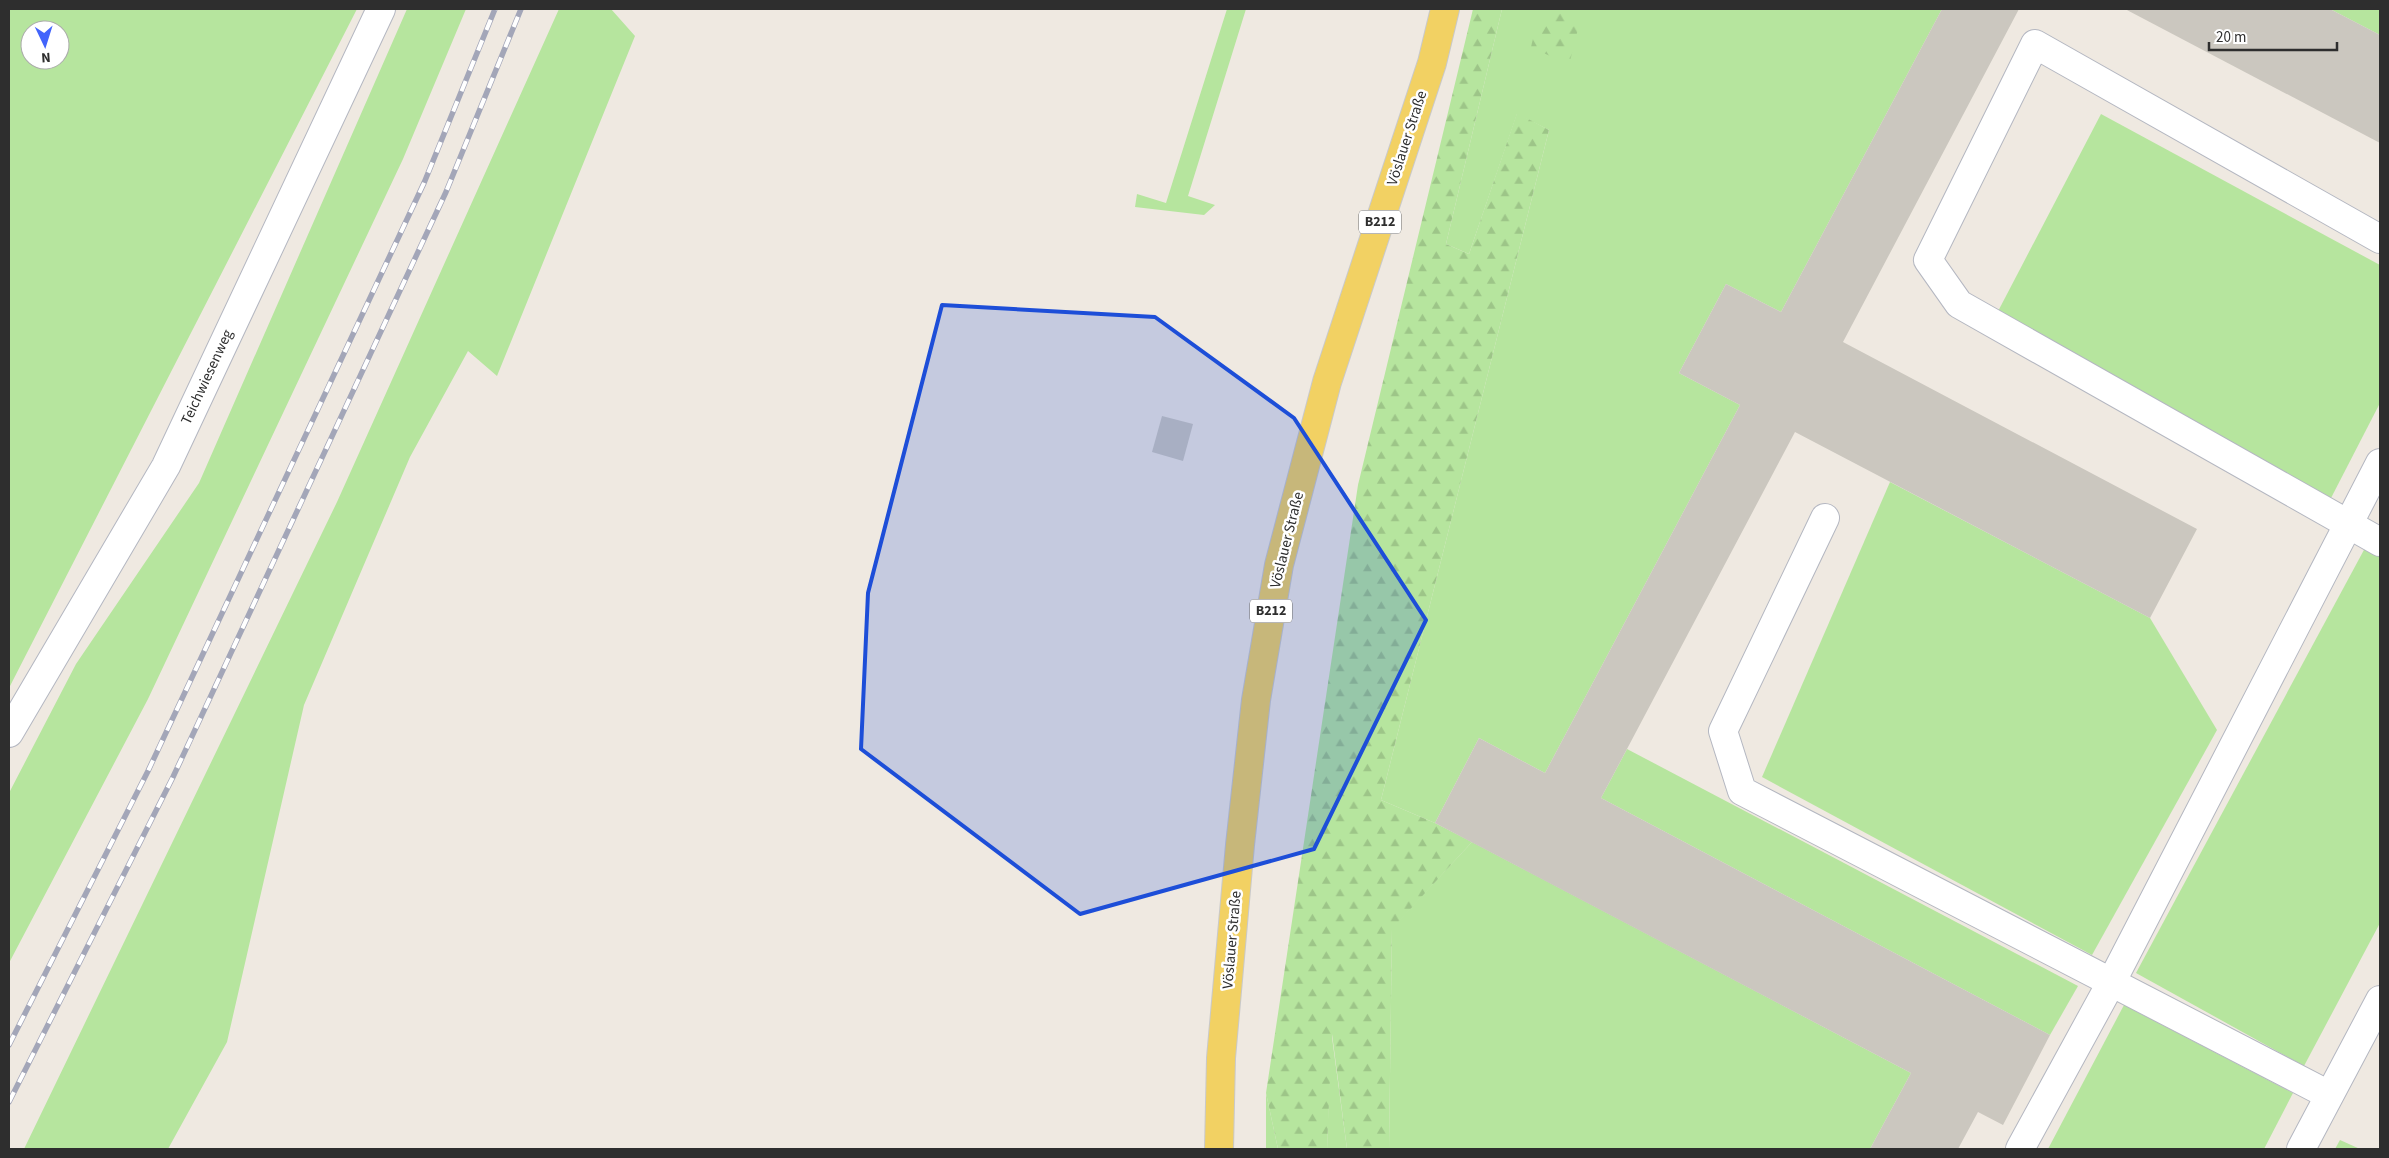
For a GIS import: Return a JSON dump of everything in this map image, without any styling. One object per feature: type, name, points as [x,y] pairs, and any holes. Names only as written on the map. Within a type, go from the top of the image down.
[{"type":"main road","name":"Vöslauer Straße","points":[[1219,1149],[1221,1058],[1240,845],[1256,700],[1279,565],[1327,382],[1432,63],[1445,9]]},
{"type":"lane","name":"Teichwiesenweg","points":[[9,733],[166,466],[381,9]]},
{"type":"lane","points":[[2380,239],[2035,44],[1928,260],[1959,304],[2380,542]]},
{"type":"lane","points":[[2020,1149],[2112,982],[2380,463]]},
{"type":"lane","points":[[1825,518],[1723,731],[1742,791],[2329,1095]]},
{"type":"lane","points":[[2301,1149],[2380,1000]]},
{"type":"highlighted area","points":[[942,305],[1155,317],[1294,418],[1426,620],[1314,849],[1080,914],[861,749],[868,593]]},
{"type":"green space","points":[[9,9],[357,9],[9,688]]},
{"type":"green space","points":[[407,9],[466,9],[403,159],[148,699],[9,963],[9,793],[76,664],[199,483]]},
{"type":"green space","points":[[559,9],[611,9],[635,36],[497,376],[468,351],[410,457],[304,705],[227,1042],[168,1149],[24,1149],[337,502]]},
{"type":"green space","points":[[1227,9],[1246,9],[1188,196],[1215,205],[1204,215],[1135,207],[1137,194],[1166,203]]},
{"type":"green space","points":[[1473,9],[1502,9],[1446,244],[1469,254],[1517,113],[1549,130],[1381,800],[1435,823],[1472,842],[1392,929],[1389,1149],[1347,1149],[1332,1034],[1327,1149],[1278,1149],[1266,1093],[1358,485]]},
{"type":"green space","points":[[1502,9],[1942,9],[1781,312],[1726,284],[1679,373],[1740,405],[1545,773],[1479,738],[1435,823],[1381,800],[1549,130],[1517,114],[1469,254],[1446,244]]},
{"type":"green space","points":[[1540,9],[1583,9],[1569,65],[1531,47]]},
{"type":"green space","points":[[2330,9],[2380,9],[2380,35]]},
{"type":"green space","points":[[2101,114],[2380,265],[2380,403],[2331,498],[1994,319]]},
{"type":"green space","points":[[1890,482],[2150,618],[2217,730],[2092,955],[1762,777]]},
{"type":"green space","points":[[2365,548],[2380,557],[2380,923],[2304,1066],[2136,973]]},
{"type":"green space","points":[[1627,749],[2078,986],[2050,1035],[1601,798]]},
{"type":"green space","points":[[1472,842],[1911,1073],[1870,1149],[1389,1149],[1392,928]]},
{"type":"green space","points":[[2124,1005],[2293,1093],[2264,1149],[2048,1149]]},
{"type":"green space","points":[[1331,1030],[1347,1149],[1327,1149]]},
{"type":"green space","points":[[1266,1093],[1278,1149],[1266,1149]]},
{"type":"green space","points":[[2340,1140],[2360,1149],[2335,1149]]},
{"type":"building","points":[[1942,9],[2019,9],[1843,342],[2197,529],[2150,618],[1795,432],[1601,798],[2050,1035],[2003,1125],[1978,1112],[1958,1149],[1870,1149],[1911,1073],[1435,823],[1479,738],[1545,773],[1740,405],[1679,373],[1726,284],[1781,312]]},
{"type":"building","points":[[2125,9],[2330,9],[2380,35],[2380,143]]},
{"type":"building","points":[[1162,416],[1193,424],[1183,461],[1152,452]]},
{"type":"railway","points":[[9,1045],[148,771],[424,183],[495,9]]},
{"type":"railway","points":[[9,1102],[173,777],[446,192],[521,9]]}]
